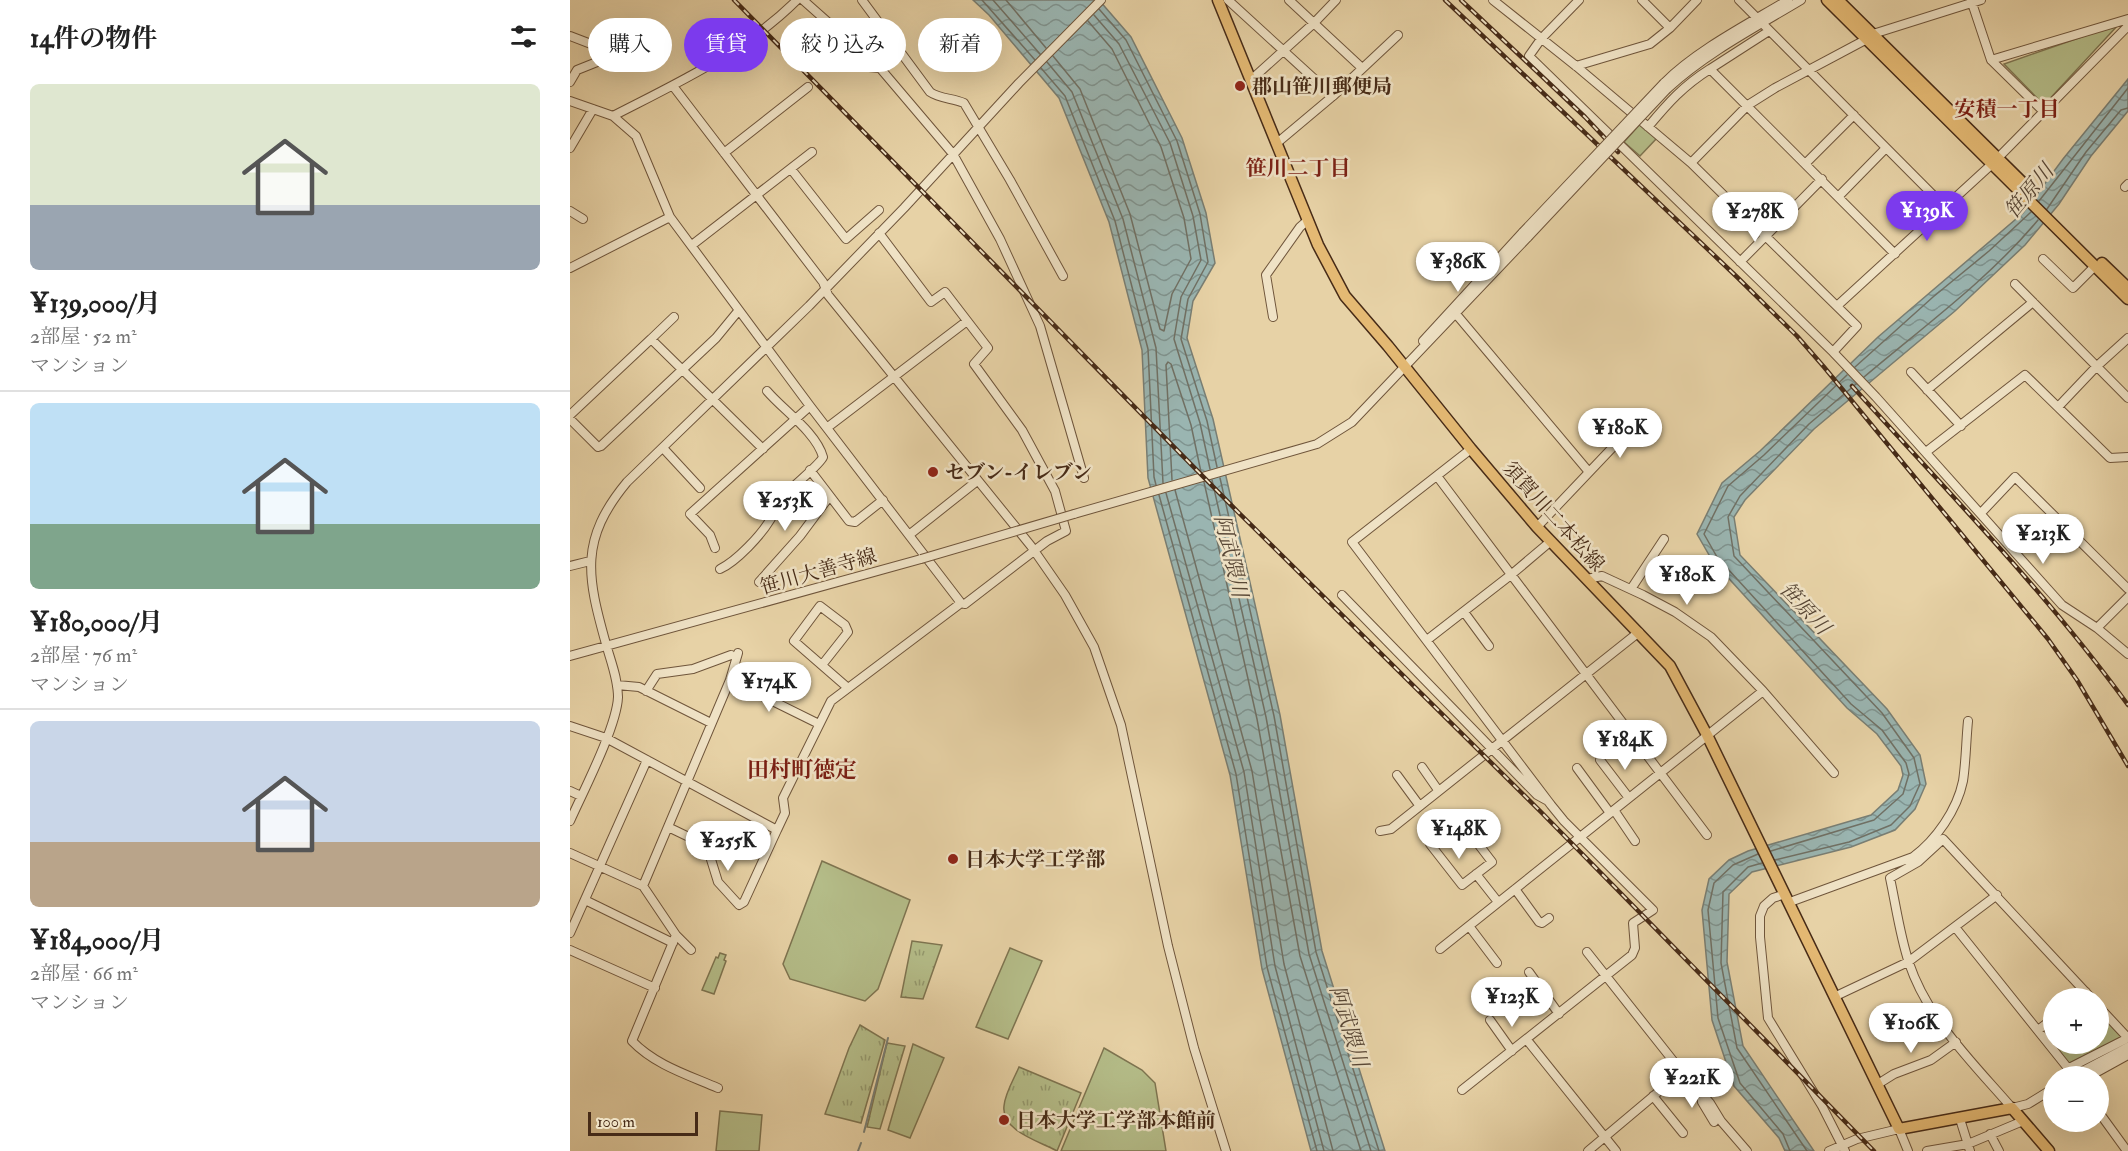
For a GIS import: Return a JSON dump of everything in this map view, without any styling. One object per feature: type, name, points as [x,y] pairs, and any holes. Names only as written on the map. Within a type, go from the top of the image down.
[{"type":"main road","name":"須賀川二本松線","points":[[1218,0],[1323,255],[1345,296],[1537,527],[1670,666],[1707,735],[1899,1129]]},
{"type":"main road","points":[[1827,0],[1870,37],[2065,231],[2128,288]]},
{"type":"main road","points":[[1838,0],[1870,37]]},
{"type":"main road","points":[[2065,231],[2128,299]]},
{"type":"main road","points":[[1899,1129],[2012,1108],[2049,1151]]},
{"type":"street","points":[[612,116],[695,75],[750,38],[797,0]]},
{"type":"street","points":[[803,0],[830,24],[833,49],[846,65],[880,68],[953,154],[1000,239],[1040,326],[1084,478]]},
{"type":"street","points":[[862,0],[930,92],[944,98],[964,102],[1063,276]]},
{"type":"street","points":[[570,821],[606,738],[617,705],[617,685],[591,588],[590,561],[600,523],[612,501],[627,482],[879,233],[1019,83],[1101,0]]},
{"type":"street","points":[[1289,0],[1362,68]]},
{"type":"street","points":[[1252,80],[1336,0]]},
{"type":"street","points":[[1493,0],[1691,163],[1857,326],[1834,354]]},
{"type":"street","points":[[1563,0],[1571,8]]},
{"type":"street","points":[[1579,0],[1541,39],[1529,56],[1876,397],[2062,605],[2097,628],[2128,654]]},
{"type":"street","points":[[1642,0],[1670,28]]},
{"type":"street","points":[[1576,66],[1650,44],[1670,28],[1697,0]]},
{"type":"street","points":[[1739,0],[1946,208]]},
{"type":"street","points":[[1760,21],[1788,0]]},
{"type":"street","points":[[1403,366],[1432,329],[1526,234],[1665,86],[1678,69],[1801,0]]},
{"type":"street","points":[[1691,163],[1748,105],[1808,70],[1870,37],[1981,0]]},
{"type":"street","points":[[1232,1],[1333,96]]},
{"type":"street","points":[[1971,2],[1991,60],[2044,112]]},
{"type":"street","points":[[1991,60],[2128,19]]},
{"type":"street","points":[[1837,306],[1995,161],[2128,26]]},
{"type":"street","points":[[1648,127],[1676,94],[1692,80],[1770,31]]},
{"type":"street","points":[[1277,143],[1333,96],[1398,35]]},
{"type":"street","points":[[570,36],[617,54],[577,70],[570,82]]},
{"type":"street","points":[[1710,69],[1895,254]]},
{"type":"street","points":[[673,86],[823,282],[824,289],[1035,551],[1065,595],[1094,647],[1121,725],[1168,946],[1194,1048],[1226,1151]]},
{"type":"street","points":[[724,153],[808,87]]},
{"type":"street","points":[[570,101],[612,116],[636,136],[670,217],[810,406],[961,603]]},
{"type":"street","points":[[570,148],[593,109]]},
{"type":"street","points":[[1806,163],[1854,115]]},
{"type":"street","points":[[1839,196],[1887,148]]},
{"type":"street","points":[[692,245],[812,152]]},
{"type":"street","points":[[791,169],[846,239],[879,210]]},
{"type":"street","points":[[1740,262],[1765,234],[1822,179]]},
{"type":"street","points":[[570,211],[583,219]]},
{"type":"street","points":[[570,268],[670,217]]},
{"type":"street","points":[[1273,317],[1266,275],[1300,226],[1308,220]]},
{"type":"street","points":[[668,827],[693,839],[710,853],[718,882],[739,905],[744,903],[785,813],[783,798],[831,701],[961,603],[965,604],[1047,541],[1066,531],[1058,498],[1022,430],[974,364],[988,348],[945,292],[931,302],[879,233]]},
{"type":"street","points":[[1403,366],[1456,314],[1526,234]]},
{"type":"street","points":[[2043,259],[2073,288],[2095,266]]},
{"type":"street","points":[[2015,284],[2128,398]]},
{"type":"street","points":[[1927,390],[2033,302]]},
{"type":"street","points":[[674,317],[570,417],[598,447],[602,446],[716,338],[739,310]]},
{"type":"street","points":[[1456,314],[1589,472]]},
{"type":"street","points":[[828,428],[967,321]]},
{"type":"street","points":[[2058,407],[2096,367],[2128,338]]},
{"type":"street","points":[[651,339],[762,449]]},
{"type":"street","name":"笹川大善寺線","points":[[570,656],[921,559],[1317,444],[1352,422],[1403,366]]},
{"type":"street","points":[[1911,372],[1961,426]]},
{"type":"street","points":[[1926,452],[2025,375],[2110,458],[2128,457]]},
{"type":"street","points":[[720,568],[730,564],[763,529],[781,499],[821,461],[823,454],[796,419],[767,391]]},
{"type":"street","points":[[715,548],[710,535],[690,514],[810,406]]},
{"type":"street","points":[[1537,527],[1632,427]]},
{"type":"street","points":[[663,448],[700,488]]},
{"type":"street","points":[[1462,1090],[1632,955],[1635,948],[1633,923],[1653,910],[1580,837],[1548,800],[1352,542],[1471,449]]},
{"type":"street","points":[[810,470],[849,521],[853,522],[883,500]]},
{"type":"street","points":[[1437,476],[1707,835]]},
{"type":"street","points":[[1981,513],[2015,477],[2128,589]]},
{"type":"street","points":[[909,535],[977,481]]},
{"type":"street","points":[[759,582],[800,536],[829,497]]},
{"type":"street","points":[[1631,589],[1664,539]]},
{"type":"street","points":[[1427,640],[1551,541]]},
{"type":"street","points":[[570,566],[590,561]]},
{"type":"street","points":[[1587,579],[1602,576],[1631,589],[1675,612],[1711,637],[1763,691],[1834,773]]},
{"type":"street","points":[[1342,594],[1537,795],[1548,800]]},
{"type":"street","points":[[2097,628],[2128,597]]},
{"type":"street","points":[[822,665],[848,632],[845,626],[820,606],[794,641],[848,688]]},
{"type":"street","points":[[1464,612],[1489,646]]},
{"type":"street","points":[[1380,831],[1391,829],[1639,632]]},
{"type":"street","points":[[643,886],[730,680],[734,654],[693,669],[657,674],[645,691]]},
{"type":"street","points":[[730,680],[819,724]]},
{"type":"street","points":[[617,685],[639,687],[711,723]]},
{"type":"street","points":[[1440,949],[1763,691]]},
{"type":"street","points":[[1842,1148],[1822,1106],[1768,1018],[1760,916],[1764,906],[1773,898],[1913,857],[1923,849],[1952,811],[1962,782],[1968,721]]},
{"type":"street","points":[[570,726],[606,738],[777,830]]},
{"type":"street","points":[[570,933],[647,760]]},
{"type":"street","points":[[1600,760],[1629,798]]},
{"type":"street","points":[[1422,767],[1438,790]]},
{"type":"street","points":[[1577,768],[1635,841]]},
{"type":"street","points":[[1397,775],[1419,805]]},
{"type":"street","points":[[570,791],[581,796]]},
{"type":"street","points":[[2043,1095],[2028,1104],[2012,1108],[1935,1016],[1908,962],[1890,878],[1918,862],[1943,840],[2082,988]]},
{"type":"street","points":[[1430,844],[1462,885],[1492,862],[1479,845]]},
{"type":"street","points":[[570,853],[643,886],[675,939]]},
{"type":"street","points":[[1476,874],[1498,902]]},
{"type":"street","points":[[1515,889],[1539,922],[1542,923],[1549,918]]},
{"type":"street","points":[[1836,996],[1908,962],[1997,896]]},
{"type":"street","points":[[585,900],[675,939],[691,950]]},
{"type":"street","points":[[1469,926],[1497,963]]},
{"type":"street","points":[[1955,927],[2067,1066]]},
{"type":"street","points":[[675,939],[632,1041],[644,1054],[662,1064],[718,1088]]},
{"type":"street","points":[[570,950],[655,988]]},
{"type":"street","points":[[1587,952],[1747,1151]]},
{"type":"street","points":[[1529,972],[1559,1014]]},
{"type":"street","points":[[2109,1018],[2128,1038],[2109,1050]]},
{"type":"street","points":[[1490,1020],[1512,1051]]},
{"type":"street","points":[[2038,1030],[2043,1026]]},
{"type":"street","points":[[1527,1040],[1616,1151]]},
{"type":"street","points":[[1878,1084],[1894,1074],[1931,1060],[1956,1042]]},
{"type":"street","points":[[2089,1066],[2128,1047]]},
{"type":"street","points":[[2085,1066],[2104,1054]]},
{"type":"street","points":[[2109,1066],[2128,1056]]},
{"type":"street","points":[[1588,1151],[1682,1072]]},
{"type":"street","points":[[1701,1093],[1702,1102],[1714,1122]]},
{"type":"street","points":[[1653,1096],[1683,1133]]},
{"type":"street","points":[[1960,1119],[1969,1147]]},
{"type":"street","points":[[1927,1151],[1969,1147],[1990,1134],[2023,1121]]},
{"type":"street","points":[[2109,1126],[2127,1150]]},
{"type":"street","points":[[1829,1151],[1842,1148],[1857,1139],[1899,1129],[1908,1151]]},
{"type":"street","points":[[1990,1134],[1999,1151]]},
{"type":"green space","points":[[2119,24],[2044,105],[2004,64]]},
{"type":"green space","points":[[1641,123],[1657,138],[1640,156],[1624,142]]},
{"type":"green space","points":[[822,861],[910,900],[878,989],[865,1001],[790,979],[783,964]]},
{"type":"green space","points":[[912,941],[942,945],[923,999],[901,997]]},
{"type":"green space","points":[[1010,948],[1042,961],[1008,1039],[976,1027]]},
{"type":"green space","points":[[720,953],[726,955],[724,960],[726,961],[714,994],[702,990],[716,957],[718,958]]},
{"type":"green space","points":[[2109,1018],[2126,1037],[2109,1046]]},
{"type":"green space","points":[[860,1025],[885,1040],[861,1123],[825,1114],[849,1048]]},
{"type":"green space","points":[[887,1043],[905,1046],[880,1129],[867,1127]]},
{"type":"green space","points":[[913,1044],[944,1058],[910,1138],[888,1130]]},
{"type":"green space","points":[[1104,1048],[1142,1070],[1155,1083],[1166,1151],[1061,1151]]},
{"type":"green space","points":[[2059,1054],[2093,1054],[2069,1066]]},
{"type":"green space","points":[[1019,1067],[1081,1093],[1057,1151],[1023,1134],[1008,1122],[1004,1106],[1006,1096]]},
{"type":"green space","points":[[720,1111],[762,1115],[759,1151],[716,1151]]},
{"type":"water","name":"阿武隈川","points":[[973,0],[1099,0],[1131,37],[1182,138],[1206,213],[1215,263],[1193,301],[1187,338],[1213,419],[1280,715],[1322,951],[1385,1151],[1311,1151],[1262,969],[1230,775],[1148,478],[1142,350],[1109,222],[1059,98],[1002,30],[1002,18],[992,18]]},
{"type":"water","points":[[2128,79],[2128,111],[2091,156],[2059,204],[2025,245],[1955,311],[1814,429],[1745,500],[1734,517],[1740,555],[1887,709],[1920,755],[1926,784],[1915,809],[1895,830],[1851,847],[1752,872],[1729,894],[1727,962],[1743,1046],[1814,1151],[1785,1151],[1779,1138],[1734,1086],[1712,1020],[1702,910],[1709,879],[1729,860],[1748,851],[1871,815],[1898,790],[1903,775],[1901,766],[1877,734],[1847,708],[1712,560],[1697,534],[1722,483],[1760,451],[1878,337],[2023,213],[2063,159]]},
{"type":"waterway","points":[[864,1132],[888,1038]]},
{"type":"waterway","points":[[858,1151],[861,1143]]},
{"type":"railway","points":[[734,0],[1238,512],[1541,812],[1874,1151]]},
{"type":"railway","points":[[1445,0],[1797,336],[2048,639],[2077,680],[2128,766]]},
{"type":"railway","points":[[1461,0],[1585,117],[1618,152]]},
{"type":"railway","points":[[1852,386],[2029,581],[2128,705]]},
{"type":"place","name":"郡山笹川郵便局","points":[[1240,86]]},
{"type":"place","name":"セブン-イレブン","points":[[933,472]]},
{"type":"place","name":"日本大学工学部","points":[[953,859]]},
{"type":"place","name":"日本大学工学部本館前","points":[[1004,1120]]},
{"type":"district","name":"安積一丁目","points":[[2007,109]]},
{"type":"district","name":"笹川二丁目","points":[[1298,168]]},
{"type":"district","name":"田村町徳定","points":[[802,769]]},
{"type":"water label","name":"笹原川","points":[[2029,191]]},
{"type":"water label","name":"笹原川","points":[[1805,608]]}]
